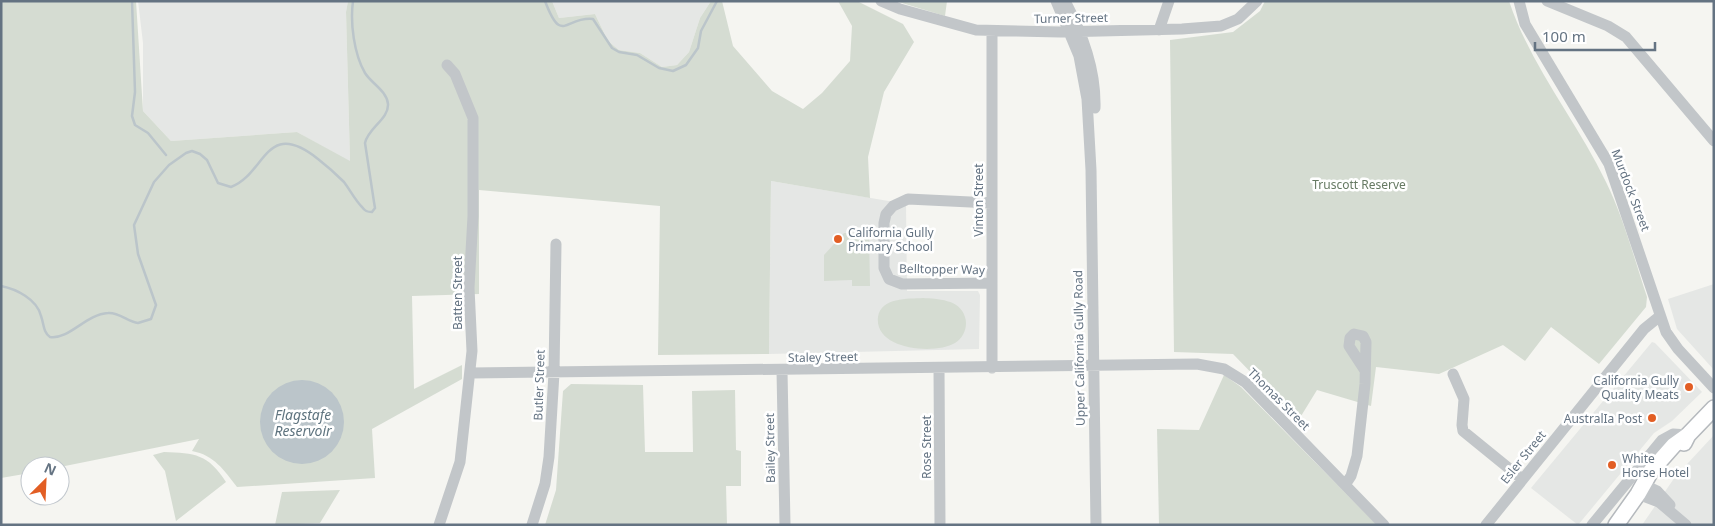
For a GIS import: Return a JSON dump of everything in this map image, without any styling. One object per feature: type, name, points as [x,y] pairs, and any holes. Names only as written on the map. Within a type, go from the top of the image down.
[{"type":"main road","points":[[1616,525],[1644,488],[1678,452],[1688,435],[1714,408]]},
{"type":"street","name":"Turner Street","points":[[881,1],[900,9],[964,28],[992,32],[1159,30],[1230,23],[1246,14],[1257,1]]},
{"type":"street","name":"Upper California Gully Road","points":[[1056,1],[1075,32],[1091,65],[1095,92],[1091,170],[1096,525]]},
{"type":"street","name":"Upper California Gully Road","points":[[1065,1],[1075,32]]},
{"type":"street","points":[[1159,30],[1169,1]]},
{"type":"street","name":"Murdock Street","points":[[1519,1],[1525,24],[1609,164],[1660,316],[1673,343],[1714,388]]},
{"type":"street","points":[[1547,1],[1608,26],[1626,37],[1714,141]]},
{"type":"street","name":"Vinton Street","points":[[992,32],[992,368]]},
{"type":"street","name":"Batten Street","points":[[439,525],[460,462],[471,373],[469,288],[473,216],[474,129],[473,118],[461,87],[455,74],[447,65]]},
{"type":"street","name":"Belltopper Way","points":[[991,203],[908,200],[893,206],[885,218],[884,268],[889,279],[902,284],[992,284]]},
{"type":"street","name":"Butler Street","points":[[532,525],[548,471],[554,373],[556,244]]},
{"type":"street","name":"Esler Street","points":[[1486,525],[1644,330],[1660,316]]},
{"type":"street","name":"Thomas Street","points":[[1093,366],[1197,364],[1216,367],[1230,372],[1244,382],[1384,525]]},
{"type":"street","name":"Staley Street","points":[[471,373],[1093,366]]},
{"type":"street","name":"Rose Street","points":[[939,369],[940,525]]},
{"type":"street","points":[[1345,485],[1351,476],[1357,456],[1365,384],[1364,369]]},
{"type":"street","name":"Bailey Street","points":[[782,371],[785,525]]},
{"type":"street","points":[[1453,374],[1464,399],[1463,431],[1522,479]]},
{"type":"street","points":[[1592,525],[1662,440],[1673,434],[1688,435]]},
{"type":"street","points":[[1644,488],[1663,496],[1682,521]]},
{"type":"shaded area","points":[[138,1],[348,1],[346,12],[350,162],[297,132],[171,141],[143,111],[143,43]]},
{"type":"shaded area","points":[[552,1],[711,1],[700,18],[689,52],[677,65],[662,67],[640,53],[619,50],[608,41],[595,14],[559,18]]},
{"type":"shaded area","name":"California Gully Primary School","points":[[771,181],[906,204],[907,291],[978,291],[980,295],[979,349],[769,354]]},
{"type":"shaded area","points":[[1714,284],[1714,370],[1677,329],[1668,299]]},
{"type":"shaded area","points":[[1652,342],[1702,392],[1672,421],[1654,433],[1578,525],[1531,488]]},
{"type":"shaded area","points":[[1714,435],[1714,525],[1642,525],[1675,477]]},
{"type":"green space","points":[[1,1],[136,1],[143,111],[171,141],[297,132],[350,161],[346,12],[348,1],[552,1],[559,18],[595,14],[608,41],[619,50],[640,53],[662,67],[677,65],[689,52],[700,18],[711,1],[722,1],[733,46],[772,91],[803,109],[822,93],[850,61],[852,26],[838,1],[857,1],[903,24],[914,42],[884,92],[868,157],[870,198],[771,181],[769,354],[658,355],[660,206],[479,190],[479,294],[412,296],[414,389],[462,365],[462,379],[372,429],[375,478],[237,487],[223,469],[212,460],[192,451],[199,439],[70,465],[70,456],[20,456],[20,475],[1,478]]},
{"type":"green space","points":[[894,1],[947,1],[945,16],[902,3]]},
{"type":"green space","name":"Truscott Reserve","points":[[1265,1],[1509,1],[1529,49],[1582,137],[1606,182],[1623,224],[1647,297],[1646,307],[1599,364],[1551,327],[1525,361],[1503,345],[1439,374],[1376,367],[1371,406],[1317,390],[1298,421],[1233,354],[1174,352],[1170,40],[1233,32],[1260,11]]},
{"type":"green space","points":[[844,233],[869,233],[870,286],[852,286],[852,280],[824,281],[824,255]]},
{"type":"green space","points":[[923,298],[953,303],[962,311],[966,320],[966,328],[958,341],[946,347],[921,349],[895,343],[886,337],[879,328],[878,317],[880,310],[896,300]]},
{"type":"green space","points":[[1224,375],[1241,387],[1377,525],[1159,525],[1157,429],[1199,430]]},
{"type":"green space","points":[[571,384],[643,385],[645,452],[693,452],[692,391],[735,390],[736,450],[741,451],[741,486],[726,486],[727,525],[545,525],[556,490],[563,391]]},
{"type":"green space","points":[[164,452],[184,453],[207,460],[226,482],[176,521],[165,471],[153,455]]},
{"type":"green space","points":[[340,490],[320,523],[275,525],[282,492]]},
{"type":"water","name":"Flagstafe Reservoir","points":[[302,380],[318,383],[332,392],[341,406],[344,422],[341,438],[332,452],[318,461],[302,464],[286,461],[272,452],[263,438],[260,422],[263,406],[272,392],[286,383]]},
{"type":"waterway","points":[[132,1],[135,92],[132,116],[135,125],[148,133],[166,155]]},
{"type":"waterway","points":[[1,286],[19,292],[31,300],[39,310],[45,330],[50,337],[64,335],[100,314],[112,313],[138,323],[151,319],[156,305],[138,254],[134,225],[154,182],[169,165],[192,151],[200,154],[207,160],[218,183],[231,187],[243,180],[268,152],[276,146],[287,144],[300,148],[318,159],[335,173],[364,209],[372,212],[375,208],[365,143],[370,133],[385,114],[388,104],[385,95],[365,73],[358,57],[353,28],[353,1]]},
{"type":"waterway","points":[[545,1],[551,15],[560,26],[584,19],[593,19],[612,48],[619,52],[637,55],[659,68],[673,71],[686,65],[698,48],[701,31],[717,1]]},
{"type":"place","name":"California Gully Primary School","points":[[838,239]]},
{"type":"place","name":"California Gully Quality Meats","points":[[1689,387]]},
{"type":"place","name":"AustralIa Post","points":[[1652,418]]},
{"type":"place","name":"White Horse Hotel","points":[[1612,465]]}]
